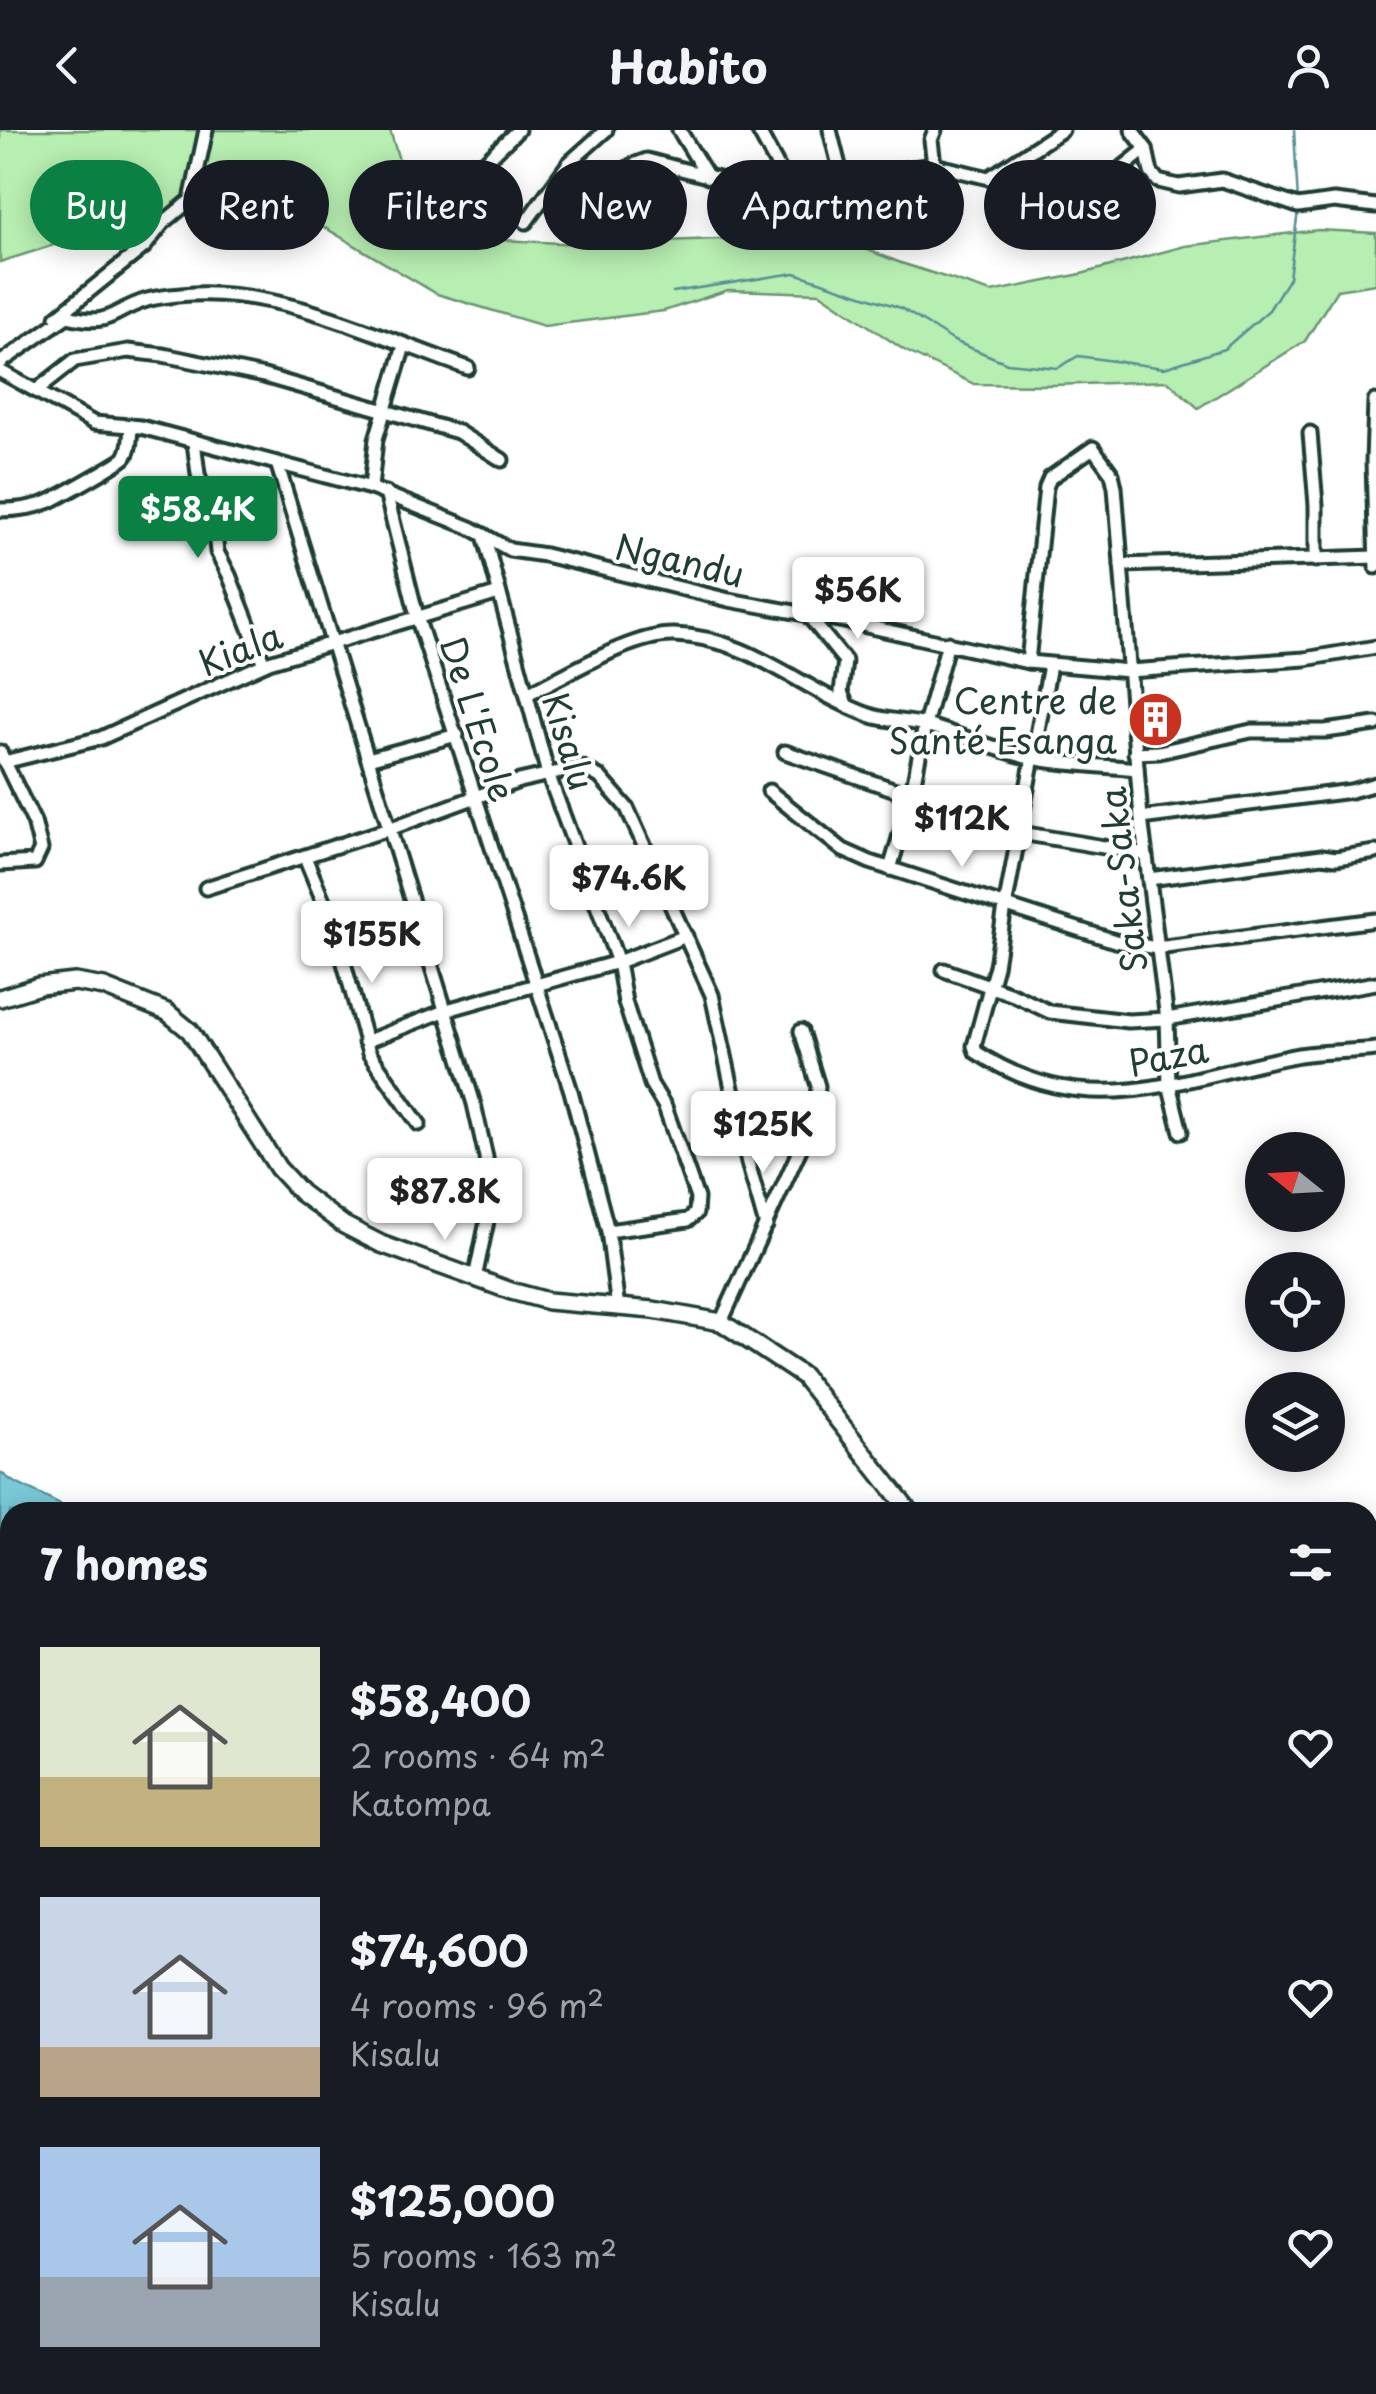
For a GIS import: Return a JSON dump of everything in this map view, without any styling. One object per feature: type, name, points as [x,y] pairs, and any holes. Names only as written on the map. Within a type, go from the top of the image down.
[{"type":"street","points":[[0,367],[145,246],[191,200],[206,130]]},
{"type":"street","points":[[487,160],[518,130]]},
{"type":"street","points":[[572,160],[606,130]]},
{"type":"street","points":[[679,130],[707,175]]},
{"type":"street","points":[[758,130],[774,160]]},
{"type":"street","points":[[830,130],[838,160]]},
{"type":"street","points":[[934,160],[931,140],[935,130]]},
{"type":"street","points":[[964,172],[989,178],[1062,130]]},
{"type":"street","points":[[1132,130],[1146,149],[1151,172],[1158,180],[1180,186],[1222,180],[1298,206],[1334,201],[1376,206]]},
{"type":"street","points":[[1132,160],[1146,149]]},
{"type":"street","points":[[526,222],[543,199]]},
{"type":"street","points":[[30,340],[67,316],[100,322],[142,301],[192,294],[291,304],[468,368]]},
{"type":"street","points":[[371,488],[376,438],[404,346]]},
{"type":"street","points":[[38,390],[75,360],[128,351],[228,367],[385,410],[458,432],[502,460]]},
{"type":"street","name":"Ngandu","points":[[0,367],[94,423],[130,426],[371,488],[484,534],[510,550],[1028,662],[1129,671],[1305,660],[1376,648]]},
{"type":"street","points":[[1375,401],[1376,567]]},
{"type":"street","points":[[0,510],[50,501],[119,464],[129,447],[130,426]]},
{"type":"street","points":[[1310,433],[1316,560]]},
{"type":"street","points":[[194,442],[217,552],[264,664]]},
{"type":"street","name":"Saka-Saka","points":[[1028,662],[1046,487],[1050,478],[1093,448],[1112,474],[1141,818],[1167,1019],[1169,1084],[1181,1132]]},
{"type":"street","points":[[277,464],[464,1063],[486,1157],[490,1207],[475,1278]]},
{"type":"street","name":"De L'Ecole","points":[[386,493],[418,620],[571,1092],[608,1230],[618,1308]]},
{"type":"street","name":"Kisalu","points":[[484,534],[548,774],[618,962],[651,1084],[665,1107],[697,1204],[696,1213],[688,1220],[608,1230]]},
{"type":"street","points":[[1121,565],[1376,556]]},
{"type":"street","name":"Kiala","points":[[2,757],[101,738],[264,664],[499,593]]},
{"type":"street","points":[[807,614],[845,661],[842,692],[846,704]]},
{"type":"street","points":[[526,694],[580,670],[598,656],[674,635],[748,650],[809,687],[880,718],[925,725],[1034,759],[1137,769]]},
{"type":"street","points":[[890,868],[948,643]]},
{"type":"street","points":[[990,988],[1050,665]]},
{"type":"street","points":[[1135,753],[1159,752],[1251,731],[1325,731],[1376,724]]},
{"type":"street","points":[[368,759],[457,735]]},
{"type":"street","points":[[785,752],[1021,833],[1145,854]]},
{"type":"street","points":[[0,864],[35,862],[41,849],[34,822],[2,757]]},
{"type":"street","points":[[206,888],[548,774],[581,767],[590,770],[626,808],[712,995],[748,1163],[766,1226]]},
{"type":"street","points":[[1141,818],[1351,791],[1376,784]]},
{"type":"street","points":[[769,791],[843,850],[1115,940],[1156,948],[1376,920]]},
{"type":"street","points":[[1148,879],[1376,852]]},
{"type":"street","points":[[305,858],[334,927],[365,1042],[378,1070],[420,1124]]},
{"type":"street","points":[[365,1042],[447,1010],[618,962],[686,936]]},
{"type":"street","points":[[944,970],[1050,1012],[1128,1022],[1167,1019],[1376,983]]},
{"type":"street","points":[[0,998],[39,986],[75,982],[104,987],[167,1012],[190,1031],[278,1168],[301,1193],[344,1225],[381,1244],[548,1301],[721,1322],[802,1376],[902,1502]]},
{"type":"street","name":"Paza","points":[[990,988],[974,1046],[976,1052],[1026,1079],[1096,1093],[1169,1084],[1303,1054],[1376,1049]]},
{"type":"street","points":[[721,1322],[816,1114],[819,1100],[801,1031]]},
{"type":"green space","points":[[0,130],[390,130],[399,160],[349,160],[349,242],[329,230],[329,160],[183,160],[183,211],[163,213],[163,160],[30,160],[30,250],[38,250],[0,262]]},
{"type":"green space","points":[[1318,230],[1376,233],[1376,284],[1337,290],[1305,341],[1198,408],[1168,381],[974,384],[904,350],[820,293],[728,290],[664,311],[544,326],[437,294],[363,250],[523,250],[523,241],[543,242],[543,250],[687,250],[687,240],[707,239],[707,250],[868,250],[991,292],[1081,274],[1185,246]]},
{"type":"water","points":[[0,1472],[55,1502],[0,1502]]},
{"type":"waterway","points":[[1294,130],[1298,203]]},
{"type":"waterway","points":[[673,292],[795,273],[901,308],[954,341],[1007,363],[1058,368],[1078,356],[1164,368],[1224,349],[1269,310],[1289,278],[1298,211]]},
{"type":"place","name":"Centre de Santé Esanga","points":[[1156,719]]}]
